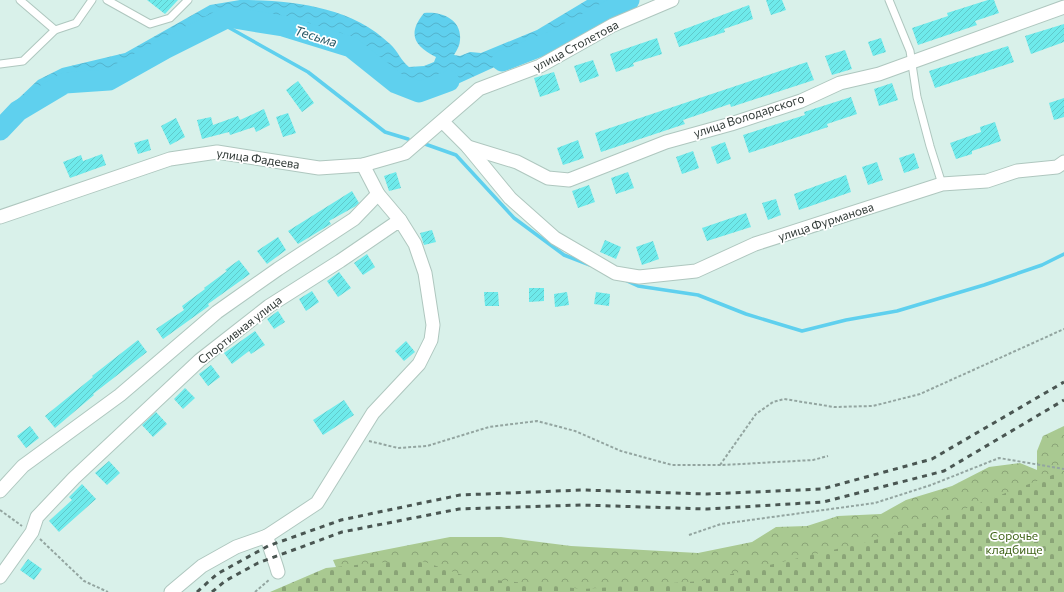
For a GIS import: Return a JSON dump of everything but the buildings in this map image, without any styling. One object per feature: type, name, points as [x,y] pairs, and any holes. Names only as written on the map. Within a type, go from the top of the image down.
[{"type":"street","name":"улица Столетова","points":[[363,165],[404,153],[443,122],[480,89],[540,66],[612,25],[672,0]]},
{"type":"street","name":"улица Володарского","points":[[443,122],[468,147],[517,162],[548,178],[569,180],[666,142],[738,122],[802,101],[840,83],[879,74],[1064,7]]},
{"type":"street","name":"улица Фурманова","points":[[468,147],[510,198],[554,238],[615,272],[639,277],[696,271],[755,244],[942,184],[987,181],[1017,171],[1057,167],[1064,162]]},
{"type":"street","name":"улица Фадеева","points":[[0,217],[170,159],[209,153],[217,152],[319,168],[363,165]]},
{"type":"street","points":[[171,592],[202,566],[236,547],[267,536],[317,503],[356,438],[373,413],[419,364],[431,340],[433,325],[425,273],[415,244],[400,220],[378,194],[363,165]]},
{"type":"street","points":[[0,491],[23,466],[120,396],[217,312],[278,269],[354,219],[378,194]]},
{"type":"street","name":"Спортивная улица","points":[[0,577],[32,532],[37,517],[74,478],[200,360],[269,306],[340,261],[400,220]]},
{"type":"street","points":[[267,536],[268,546],[274,556],[278,572]]},
{"type":"lane","points":[[20,0],[55,30]]},
{"type":"lane","points":[[0,64],[23,61],[55,30],[76,24],[92,0]]},
{"type":"lane","points":[[107,0],[150,24],[170,18],[188,0]]},
{"type":"lane","points":[[889,0],[901,27],[912,62],[917,97],[942,184]]},
{"type":"path","points":[[720,465],[756,414],[773,402],[784,399],[834,407],[873,406],[920,394],[1064,329]]},
{"type":"path","points":[[356,438],[398,448],[427,446],[489,427],[537,421],[575,431],[621,451],[672,465],[720,465],[813,460],[828,456]]},
{"type":"path","points":[[689,535],[721,524],[875,503],[931,485],[975,466],[999,458],[1064,469]]},
{"type":"path","points":[[0,510],[32,532],[84,581],[108,592]]},
{"type":"path","points":[[255,592],[278,572]]},
{"type":"green space","points":[[1064,426],[1064,592],[373,592],[341,579],[333,560],[450,537],[501,537],[571,546],[698,553],[752,542],[776,527],[807,526],[838,516],[881,514],[906,500],[952,486],[989,467],[1020,463],[1037,470],[1037,451],[1043,436]]},
{"type":"green space","name":"Сорочье кладбище","points":[[1055,474],[1064,475],[1064,592],[270,592],[326,568],[416,559],[468,577],[583,589],[702,581],[875,540],[951,514]]},
{"type":"water","points":[[240,0],[259,0],[300,4],[339,13],[374,31],[393,47],[409,67],[424,66],[434,62],[436,57],[422,48],[415,39],[416,27],[424,13],[437,13],[454,22],[460,33],[460,40],[459,46],[454,55],[460,56],[470,52],[481,53],[537,30],[587,0],[626,0],[523,54],[442,91],[426,92],[403,83],[379,58],[354,40],[283,19],[249,18],[204,24],[159,54],[136,65],[83,77],[48,89],[20,107],[0,132],[0,116],[38,80],[62,68],[125,53],[210,5]]},
{"type":"waterway","name":"Тесьма","points":[[502,61],[556,40],[629,0]]},
{"type":"waterway","name":"Тесьма","points":[[0,130],[18,111],[65,83],[109,80],[166,48],[228,17],[283,26],[351,47],[396,83],[419,92],[449,81]]},
{"type":"waterway","points":[[219,22],[308,72],[385,132],[408,139]]},
{"type":"waterway","points":[[425,144],[456,155],[514,218],[564,255],[590,265]]},
{"type":"waterway","points":[[625,280],[638,286],[698,295],[746,314],[802,331],[846,320],[897,311],[984,285],[1042,265],[1064,254]]},
{"type":"railway","points":[[197,592],[217,574],[268,546],[341,520],[460,495],[582,490],[707,494],[822,489],[932,459],[1064,382]]},
{"type":"railway","points":[[212,592],[225,581],[258,563],[342,532],[459,509],[581,505],[707,509],[823,502],[944,471],[1064,400]]}]
